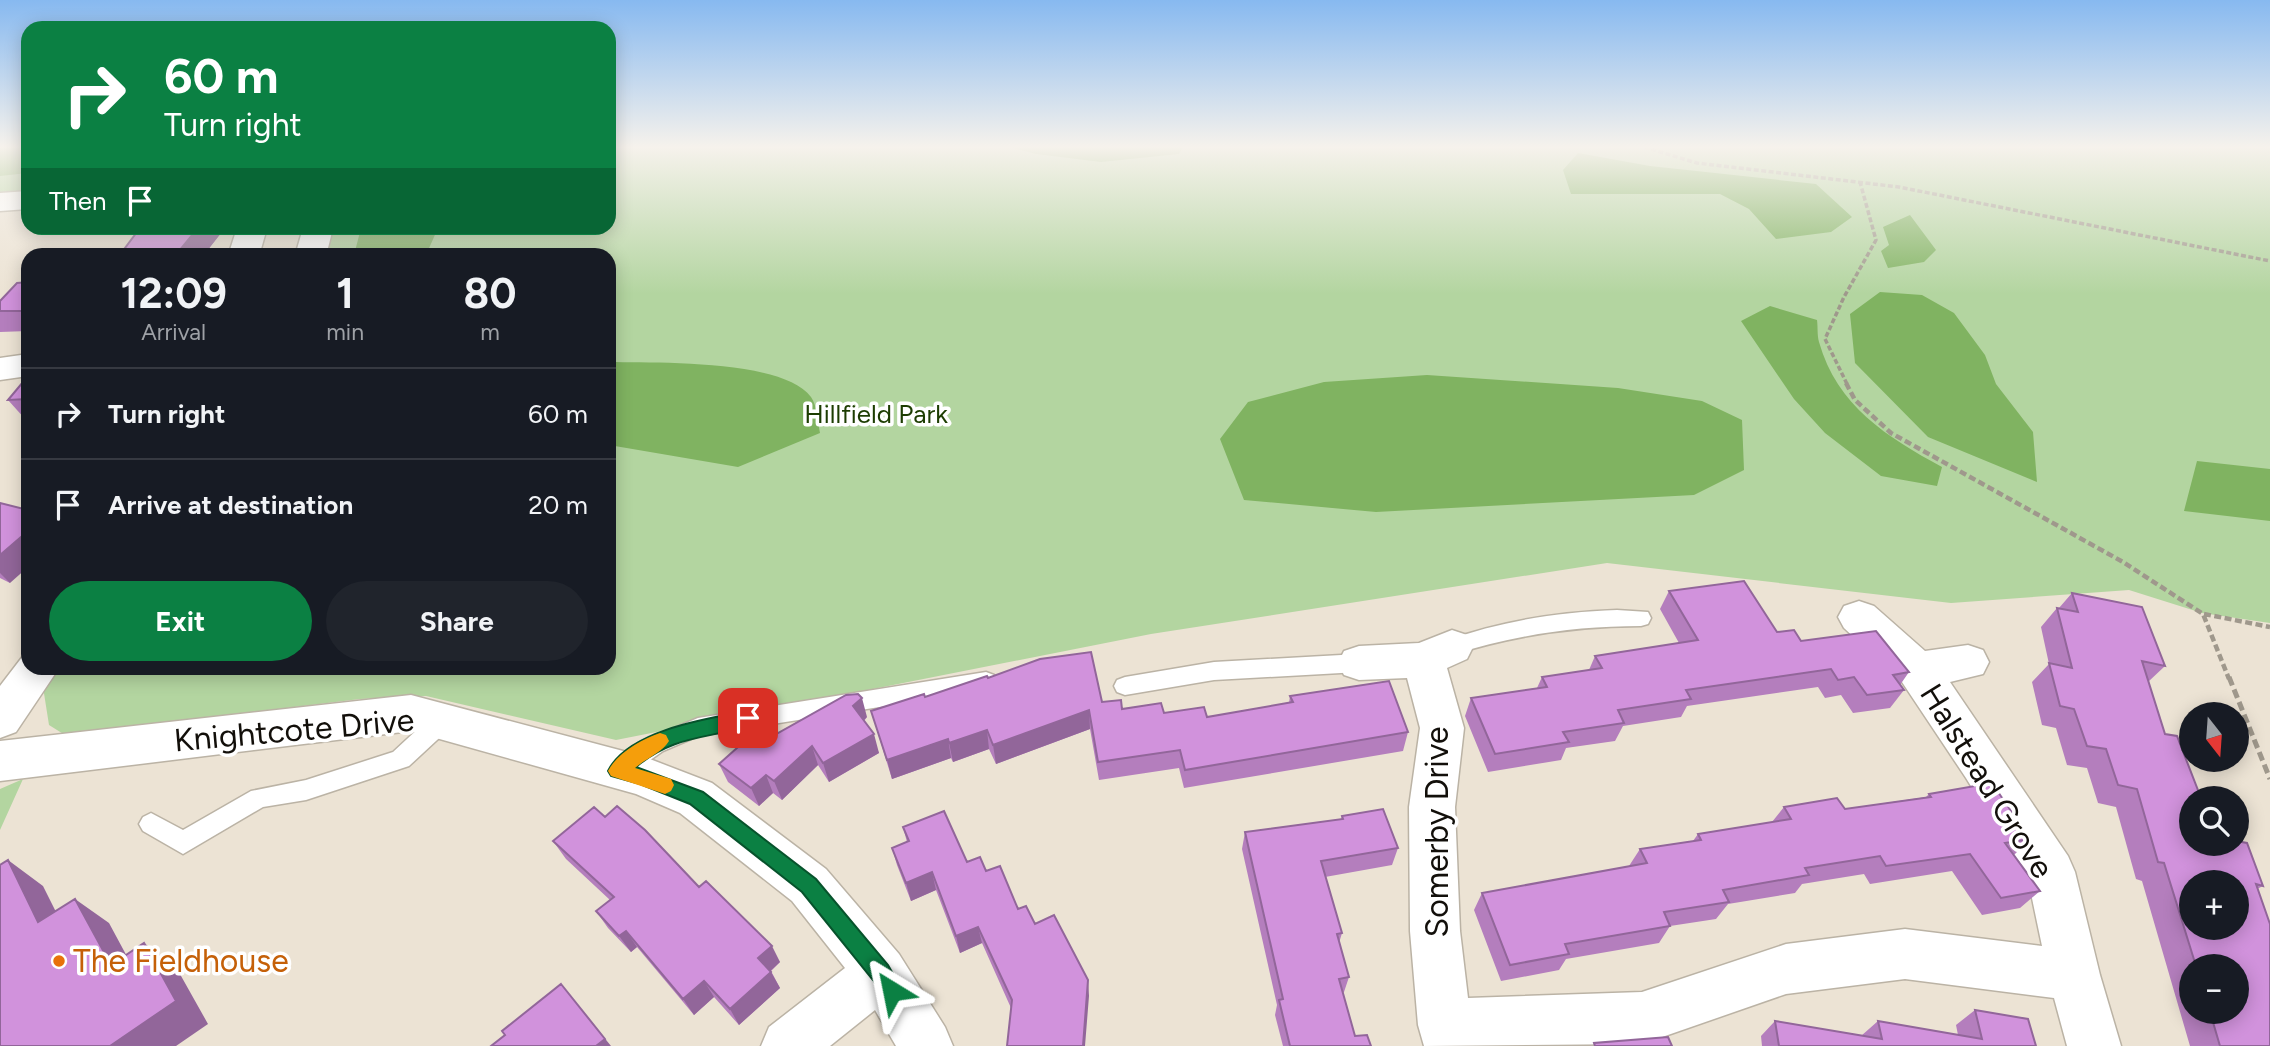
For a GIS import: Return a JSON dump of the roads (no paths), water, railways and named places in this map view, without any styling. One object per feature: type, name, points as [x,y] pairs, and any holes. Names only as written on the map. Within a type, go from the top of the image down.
[{"type":"street","points":[[0,202],[21,200]]},
{"type":"street","points":[[0,369],[21,366]]},
{"type":"street","name":"Halstead Grove","points":[[1859,617],[1917,670],[1982,764],[2051,872],[2074,975],[2094,1046]]},
{"type":"street","points":[[1359,663],[1437,654]]},
{"type":"street","name":"Somerby Drive","points":[[1437,654],[1442,729],[1432,807],[1435,931],[1448,1036]]},
{"type":"street","name":"Halstead Grove","points":[[1917,670],[1968,662]]},
{"type":"street","points":[[0,719],[33,675]]},
{"type":"street","name":"Knightcote Drive","points":[[0,761],[411,713],[642,776],[696,798],[809,885],[881,972],[926,1046]]},
{"type":"street","points":[[1448,1036],[1642,1018],[1786,969],[1905,954],[2074,975]]},
{"type":"street","points":[[788,1046],[881,972]]},
{"type":"lane","points":[[1437,654],[1481,635],[1545,623],[1584,617],[1641,618]]},
{"type":"lane","points":[[1125,687],[1214,671],[1359,663]]},
{"type":"lane","points":[[618,771],[642,750],[665,738],[698,727],[1008,678]]},
{"type":"lane","points":[[151,824],[183,843],[259,799],[306,790],[401,758],[442,721]]},
{"type":"place","name":"The Fieldhouse","points":[[59,961]]},
{"type":"park label","name":"Hillfield Park","points":[[876,414]]}]
